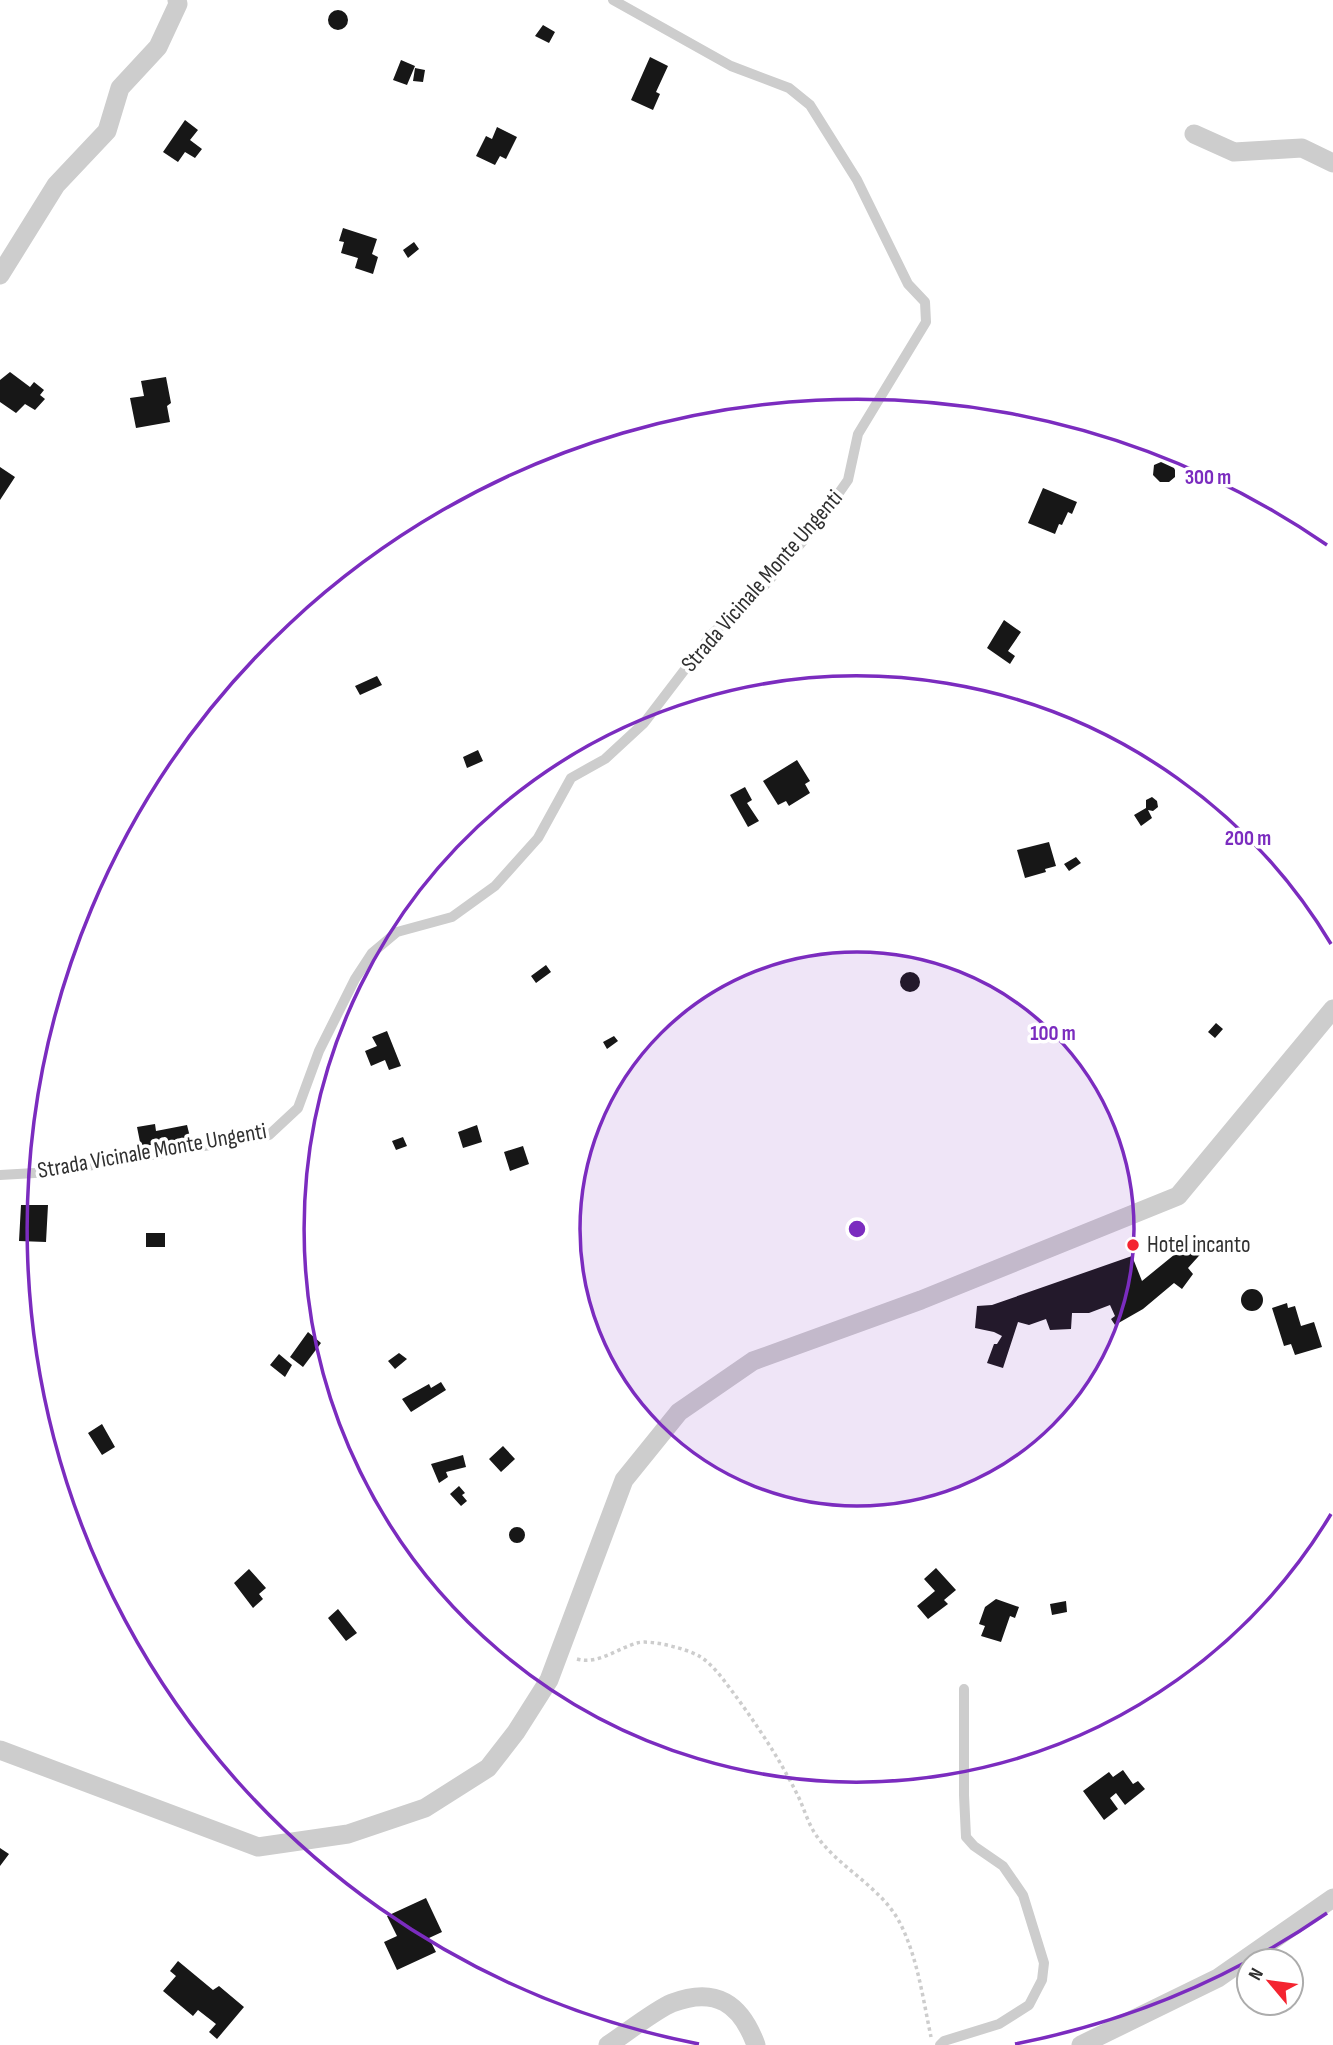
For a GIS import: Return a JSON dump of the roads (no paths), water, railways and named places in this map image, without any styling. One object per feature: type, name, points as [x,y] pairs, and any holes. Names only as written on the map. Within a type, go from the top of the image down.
[{"type":"street","points":[[0,275],[56,185],[107,131],[120,88],[158,47],[178,4],[177,0]]},
{"type":"street","points":[[1194,134],[1234,152],[1302,148],[1333,163]]},
{"type":"street","points":[[0,1751],[258,1847],[348,1833],[425,1808],[488,1768],[516,1732],[549,1680],[624,1480],[679,1412],[752,1361],[921,1300],[1178,1196],[1333,1009]]},
{"type":"street","points":[[1081,2045],[1218,1978],[1333,1898]]},
{"type":"street","points":[[608,2045],[672,2003],[707,1996],[728,2002],[748,2024],[756,2045]]},
{"type":"lane","name":"Strada Vicinale Monte Ungenti","points":[[0,1175],[52,1171],[269,1135],[298,1108],[318,1051],[355,979],[372,953],[397,932],[452,917],[495,886],[537,838],[571,778],[605,759],[644,723],[712,634],[765,585],[815,527],[848,480],[858,434],[926,322],[925,302],[908,284],[857,180],[810,105],[789,88],[731,66],[613,0]]},
{"type":"lane","points":[[940,2045],[944,2041],[999,2024],[1029,2006],[1042,1980],[1044,1963],[1023,1895],[1003,1866],[974,1846],[967,1837],[964,1794],[964,1689]]},
{"type":"place","name":"Hotel incanto","points":[[1133,1245]]}]
